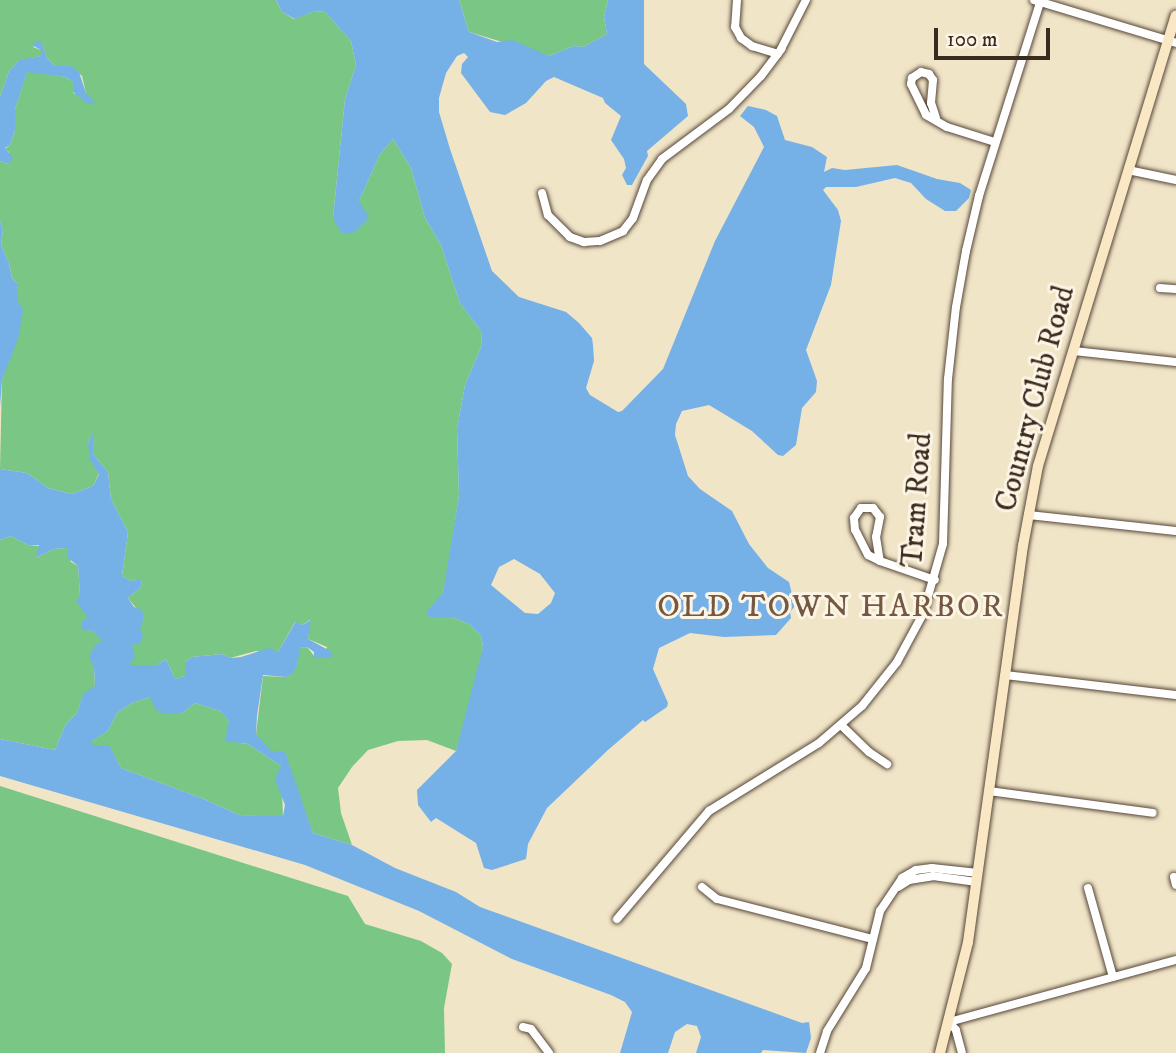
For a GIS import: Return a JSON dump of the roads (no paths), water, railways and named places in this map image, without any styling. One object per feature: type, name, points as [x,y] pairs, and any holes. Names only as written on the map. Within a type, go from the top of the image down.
[{"type":"street","points":[[737,0],[735,27],[741,38],[752,46],[778,54]]},
{"type":"street","points":[[542,193],[548,215],[570,237],[592,242],[617,234],[633,218],[647,180],[662,159],[737,102],[778,54],[806,0]]},
{"type":"street","points":[[1037,1],[1172,42]]},
{"type":"street","name":"Tram Road","points":[[617,919],[709,810],[788,764],[841,724],[875,692],[897,662],[923,614],[935,580],[945,526],[948,379],[954,317],[977,203],[1037,1]]},
{"type":"street","name":"Country Club Road","points":[[940,1053],[968,942],[1028,515],[1038,466],[1128,170],[1172,42],[1176,16]]},
{"type":"street","points":[[936,118],[931,103],[933,80],[929,74],[921,72],[912,78],[912,90],[926,115],[936,118],[947,127],[995,142]]},
{"type":"street","points":[[1128,170],[1176,180]]},
{"type":"street","points":[[1160,288],[1176,289]]},
{"type":"street","points":[[1073,351],[1176,362]]},
{"type":"street","points":[[880,561],[876,537],[880,517],[873,508],[861,508],[854,518],[855,530],[868,555],[880,561],[935,580]]},
{"type":"street","points":[[1028,515],[1176,531]]},
{"type":"street","points":[[1005,675],[1176,695]]},
{"type":"street","points":[[841,724],[869,752],[887,764]]},
{"type":"street","points":[[989,791],[1153,813]]},
{"type":"street","points":[[820,1053],[827,1031],[866,968],[880,911],[902,878],[916,870],[932,868],[978,877]]},
{"type":"street","points":[[702,887],[717,899],[873,939]]},
{"type":"street","points":[[1088,888],[1113,977]]},
{"type":"street","points":[[962,1053],[956,1030],[949,1022],[1176,960]]},
{"type":"street","points":[[523,1027],[531,1029],[549,1053]]},
{"type":"water","points":[[276,0],[459,0],[469,32],[497,42],[512,40],[549,56],[574,46],[583,47],[607,34],[604,17],[608,0],[644,0],[644,64],[686,104],[688,116],[647,151],[648,156],[632,185],[627,185],[622,175],[626,168],[624,159],[611,140],[621,116],[605,103],[603,98],[554,77],[546,81],[526,103],[505,115],[490,112],[461,73],[462,64],[468,57],[464,53],[457,56],[446,73],[439,98],[439,112],[450,149],[492,271],[519,297],[566,312],[579,323],[592,338],[593,345],[594,361],[586,388],[590,395],[618,412],[663,369],[715,241],[764,147],[754,127],[740,116],[748,106],[777,116],[785,140],[812,147],[827,157],[824,172],[832,168],[845,170],[897,165],[937,179],[960,183],[971,190],[969,198],[956,211],[945,211],[926,199],[911,183],[895,178],[856,187],[826,187],[823,190],[838,210],[841,221],[831,285],[806,350],[817,381],[816,392],[802,408],[796,445],[783,456],[778,455],[752,431],[709,405],[682,411],[676,424],[675,435],[688,476],[700,489],[732,511],[749,544],[768,568],[789,582],[795,606],[790,612],[791,618],[776,635],[724,637],[690,633],[659,648],[653,669],[668,703],[667,707],[645,722],[643,720],[547,808],[528,844],[526,859],[492,870],[484,868],[476,843],[436,818],[431,822],[418,805],[417,790],[456,751],[483,647],[481,636],[469,624],[452,617],[430,617],[426,612],[443,593],[459,496],[457,429],[465,385],[482,345],[481,331],[460,303],[441,245],[425,218],[411,168],[393,139],[380,154],[359,201],[369,218],[355,232],[343,234],[338,227],[333,218],[345,99],[356,65],[351,41],[325,12],[315,11],[295,19],[282,12]],"holes":[[[514,559],[540,574],[555,593],[551,603],[538,614],[525,613],[491,585],[499,567]]]},
{"type":"water","points":[[41,41],[47,58],[55,66],[71,66],[79,72],[86,93],[95,103],[88,104],[73,92],[73,82],[66,77],[27,72],[15,109],[15,130],[10,145],[5,148],[13,158],[9,164],[0,161],[0,97],[9,71],[19,60],[41,56],[41,50],[32,45]]},
{"type":"water","points":[[0,221],[3,229],[1,245],[12,278],[18,284],[17,300],[23,310],[18,339],[2,380],[0,407]]},
{"type":"water","points":[[93,433],[93,454],[108,472],[111,499],[128,532],[122,576],[131,581],[141,579],[142,586],[128,598],[134,607],[142,610],[144,618],[140,629],[143,636],[141,642],[132,646],[135,656],[130,665],[157,665],[166,659],[175,679],[185,676],[185,662],[192,657],[222,654],[230,658],[241,657],[269,648],[278,652],[296,621],[302,625],[311,620],[308,639],[332,652],[331,658],[314,658],[314,652],[307,647],[300,648],[297,666],[292,674],[286,677],[263,675],[257,716],[256,734],[271,751],[285,752],[313,833],[352,845],[395,868],[456,892],[480,907],[802,1023],[809,1022],[811,1038],[806,1053],[763,1050],[761,1053],[696,1053],[701,1037],[697,1026],[687,1024],[675,1032],[668,1053],[620,1053],[632,1012],[625,1002],[611,995],[512,959],[419,911],[305,865],[0,776],[0,739],[55,750],[66,724],[77,713],[83,694],[95,686],[94,667],[89,657],[95,645],[103,641],[93,631],[82,630],[82,621],[88,618],[76,601],[80,596],[78,566],[68,558],[67,548],[53,549],[36,558],[39,545],[28,545],[11,536],[0,540],[0,469],[27,473],[48,488],[71,494],[93,486],[99,474],[90,460],[88,442]],"holes":[[[150,697],[156,710],[165,714],[181,714],[195,703],[220,711],[229,721],[225,741],[248,744],[281,766],[275,779],[285,805],[283,816],[239,815],[121,768],[109,745],[92,745],[92,741],[108,731],[117,713],[132,703]]]},
{"type":"district","name":"OLD TOWN HARBOR","points":[[831,607]]}]
